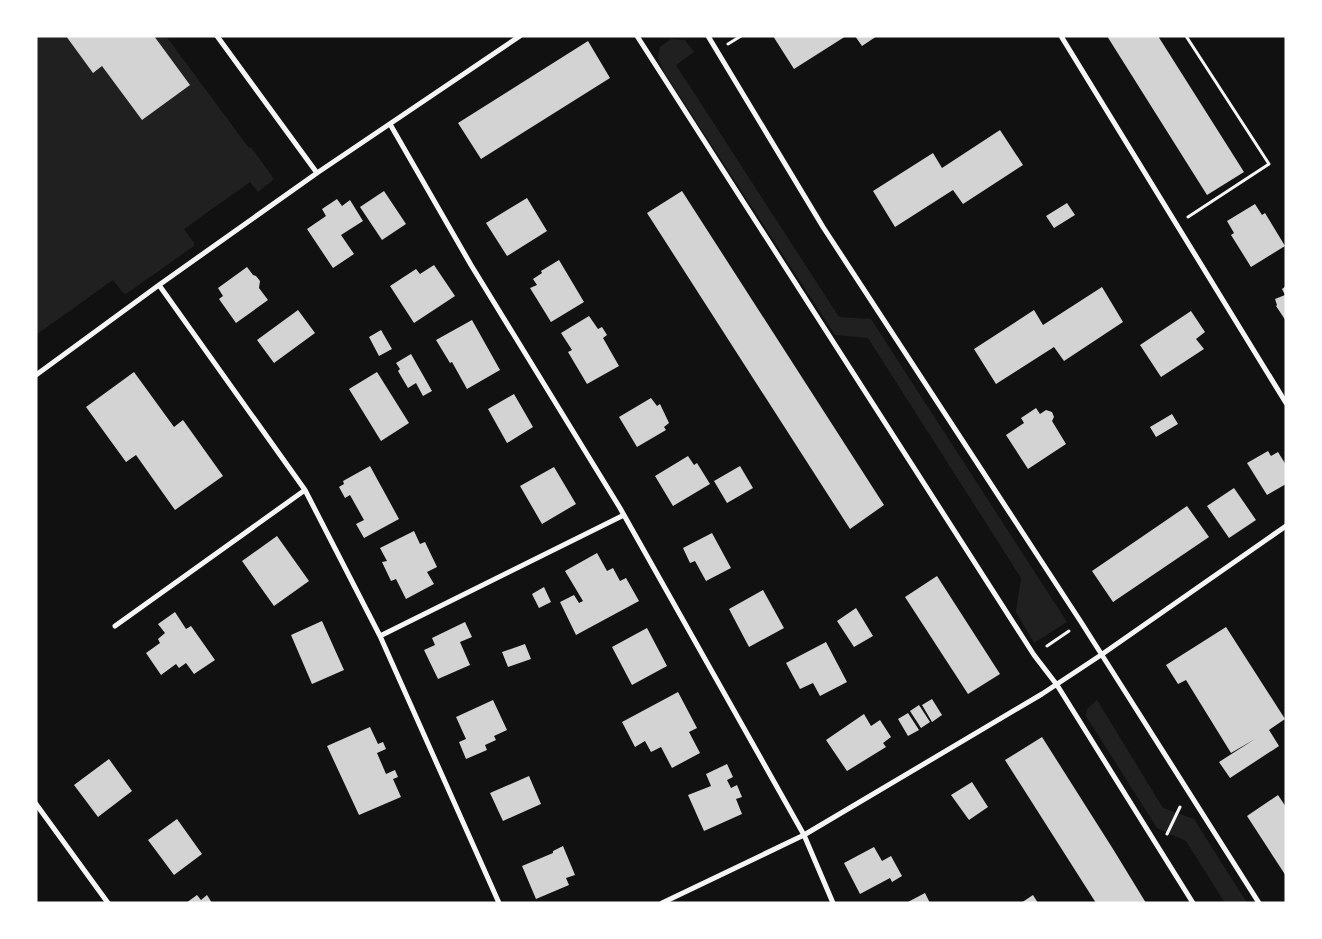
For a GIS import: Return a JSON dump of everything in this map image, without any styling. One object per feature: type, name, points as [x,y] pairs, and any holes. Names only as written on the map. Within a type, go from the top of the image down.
[{"type":"street","points":[[217,36],[317,173]]},
{"type":"street","points":[[36,375],[317,173],[520,36]]},
{"type":"street","points":[[637,36],[1034,655],[1056,685],[1193,903]]},
{"type":"street","points":[[708,36],[823,227],[1081,622],[1259,903]]},
{"type":"street","points":[[1061,36],[1286,403]]},
{"type":"street","points":[[390,124],[471,265],[624,515],[804,835],[833,903]]},
{"type":"street","points":[[159,285],[304,490],[380,636],[499,903]]},
{"type":"street","points":[[115,626],[304,490]]},
{"type":"street","points":[[380,636],[624,515]]},
{"type":"street","points":[[662,903],[804,835],[1056,685],[1101,656],[1286,526]]},
{"type":"street","points":[[36,804],[108,903]]},
{"type":"path","points":[[1176,224],[1270,164],[1186,36]]},
{"type":"path","points":[[1034,655],[1081,622]]},
{"type":"path","points":[[1156,845],[1169,833],[1178,808],[1192,797]]},
{"type":"shaded area","points":[[36,36],[166,36],[249,148],[251,147],[273,180],[258,192],[250,182],[184,229],[194,243],[194,246],[126,294],[123,293],[113,280],[36,335]]},
{"type":"shaded area","points":[[671,39],[685,40],[694,52],[676,65],[839,317],[871,319],[1067,622],[1034,643],[1016,612],[1021,578],[868,338],[835,335],[664,72],[658,59],[660,47]]},
{"type":"shaded area","points":[[1097,700],[1163,808],[1194,819],[1247,903],[1225,903],[1186,841],[1157,828],[1086,716],[1087,709]]},
{"type":"building","points":[[66,36],[154,36],[190,85],[142,120],[102,66],[93,73]]},
{"type":"building","points":[[773,36],[846,36],[794,69]]},
{"type":"building","points":[[855,36],[877,36],[862,46]]},
{"type":"building","points":[[1107,36],[1158,36],[1244,172],[1207,195]]},
{"type":"building","points":[[588,41],[610,78],[481,159],[458,123]]},
{"type":"building","points":[[1000,130],[1023,165],[963,204],[953,190],[895,227],[873,191],[933,153],[942,168]]},
{"type":"building","points":[[384,191],[406,224],[382,240],[360,207]]},
{"type":"building","points":[[682,191],[884,505],[850,529],[647,213]]},
{"type":"building","points":[[527,198],[547,231],[507,256],[486,223]]},
{"type":"building","points":[[337,199],[342,206],[350,200],[363,221],[341,235],[354,254],[333,268],[307,229],[326,216],[322,209]]},
{"type":"building","points":[[1067,203],[1075,215],[1054,228],[1046,216]]},
{"type":"building","points":[[1255,204],[1262,215],[1265,213],[1285,246],[1251,267],[1231,235],[1234,233],[1227,221]]},
{"type":"building","points":[[559,260],[584,302],[551,322],[530,288],[537,285],[533,279],[542,273],[541,271]]},
{"type":"building","points":[[434,265],[455,296],[414,323],[390,286],[416,269],[420,274]]},
{"type":"building","points":[[247,267],[260,281],[259,288],[268,300],[236,323],[219,299],[223,296],[218,288]]},
{"type":"building","points":[[1286,286],[1286,321],[1276,306],[1275,299],[1285,295],[1282,289]]},
{"type":"building","points":[[1102,287],[1123,322],[1064,361],[1054,347],[996,384],[974,349],[1034,310],[1043,325]]},
{"type":"building","points":[[298,310],[315,333],[274,363],[257,340]]},
{"type":"building","points":[[1191,311],[1205,332],[1196,339],[1204,349],[1161,377],[1140,345]]},
{"type":"building","points":[[589,316],[598,329],[602,327],[607,335],[603,338],[619,366],[587,384],[568,352],[572,350],[561,333]]},
{"type":"building","points":[[472,320],[500,370],[467,389],[452,362],[450,363],[436,340]]},
{"type":"building","points":[[381,330],[392,349],[379,356],[369,337]]},
{"type":"building","points":[[411,354],[432,391],[423,396],[416,383],[408,388],[398,371],[400,369],[396,363]]},
{"type":"building","points":[[134,372],[174,427],[183,420],[223,476],[175,510],[136,455],[126,462],[86,407]]},
{"type":"building","points":[[377,372],[409,423],[381,441],[349,389]]},
{"type":"building","points":[[514,394],[533,427],[507,443],[488,409]]},
{"type":"building","points":[[651,398],[657,406],[660,404],[669,423],[664,427],[666,430],[637,447],[619,417]]},
{"type":"building","points":[[1036,408],[1040,414],[1046,410],[1052,412],[1054,417],[1052,421],[1066,444],[1028,469],[1006,435],[1024,423],[1021,418]]},
{"type":"building","points":[[1172,414],[1178,424],[1156,437],[1150,427]]},
{"type":"building","points":[[1268,451],[1271,456],[1278,452],[1286,465],[1286,484],[1267,495],[1247,463]]},
{"type":"building","points":[[688,456],[694,465],[697,463],[710,484],[673,506],[655,476]]},
{"type":"building","points":[[370,466],[399,519],[364,538],[356,524],[364,520],[350,495],[345,498],[339,487],[344,484],[343,481]]},
{"type":"building","points":[[740,466],[753,488],[727,503],[714,481]]},
{"type":"building","points":[[554,467],[576,504],[542,524],[520,486]]},
{"type":"building","points":[[1234,488],[1256,520],[1229,538],[1207,506]]},
{"type":"building","points":[[1187,506],[1209,537],[1113,602],[1092,571]]},
{"type":"building","points":[[414,531],[420,544],[425,542],[437,567],[427,572],[434,584],[406,599],[396,579],[391,581],[382,562],[387,561],[380,548]]},
{"type":"building","points":[[712,533],[731,568],[706,581],[695,561],[690,563],[683,548]]},
{"type":"building","points":[[277,536],[309,581],[274,606],[242,561]]},
{"type":"building","points":[[597,553],[607,571],[613,568],[620,581],[626,578],[639,601],[576,635],[560,602],[574,595],[579,603],[583,601],[565,571]]},
{"type":"building","points":[[937,576],[1000,674],[968,694],[905,597]]},
{"type":"building","points":[[544,587],[551,602],[539,608],[532,594]]},
{"type":"building","points":[[763,590],[784,628],[749,647],[729,609]]},
{"type":"building","points":[[856,608],[873,636],[854,647],[837,621]]},
{"type":"building","points":[[175,612],[186,629],[191,626],[215,660],[194,674],[186,663],[179,668],[176,664],[161,675],[146,653],[160,643],[158,639],[165,633],[158,624]]},
{"type":"building","points":[[322,621],[344,670],[312,684],[291,635]]},
{"type":"building","points":[[465,622],[472,637],[460,642],[470,665],[438,679],[424,650],[435,645],[432,638]]},
{"type":"building","points":[[1226,627],[1285,719],[1269,730],[1279,746],[1230,778],[1219,762],[1255,739],[1231,753],[1186,680],[1178,684],[1166,665]]},
{"type":"building","points":[[647,628],[667,666],[632,685],[612,647]]},
{"type":"building","points":[[826,642],[847,682],[820,696],[813,683],[800,689],[786,663]]},
{"type":"building","points":[[525,644],[531,659],[508,667],[502,652]]},
{"type":"building","points":[[678,692],[697,728],[689,732],[700,753],[672,768],[661,747],[651,752],[645,741],[635,747],[622,722]]},
{"type":"building","points":[[932,699],[942,715],[932,722],[922,705]]},
{"type":"building","points":[[493,700],[507,730],[494,736],[496,740],[485,745],[487,750],[466,759],[459,742],[466,739],[456,717]]},
{"type":"building","points":[[919,705],[930,722],[921,728],[910,711]]},
{"type":"building","points":[[908,713],[919,730],[908,736],[898,719]]},
{"type":"building","points":[[864,714],[871,726],[880,720],[891,737],[883,743],[886,747],[847,771],[826,740]]},
{"type":"building","points":[[370,727],[378,744],[383,742],[386,749],[377,753],[386,774],[395,770],[398,777],[393,779],[401,797],[359,815],[327,746]]},
{"type":"building","points":[[1042,737],[1146,903],[1096,903],[1005,760]]},
{"type":"building","points":[[109,759],[132,791],[98,817],[74,785]]},
{"type":"building","points":[[727,764],[733,777],[727,780],[731,788],[737,785],[742,797],[736,799],[742,814],[704,831],[688,795],[711,786],[706,774]]},
{"type":"building","points":[[529,776],[541,804],[503,821],[490,793]]},
{"type":"building","points":[[972,782],[988,807],[969,820],[951,795]]},
{"type":"building","points":[[1278,795],[1286,807],[1286,876],[1247,816]]},
{"type":"building","points":[[177,819],[202,854],[174,875],[148,840]]},
{"type":"building","points":[[563,846],[575,875],[566,878],[569,885],[536,899],[522,866],[553,853],[553,851]]},
{"type":"building","points":[[874,847],[882,861],[891,856],[902,876],[892,882],[890,878],[860,894],[844,863]]},
{"type":"building","points":[[925,893],[930,903],[906,903]]},
{"type":"building","points":[[197,895],[201,900],[207,895],[212,903],[186,903]]},
{"type":"building","points":[[1033,895],[1038,903],[1021,903]]}]
